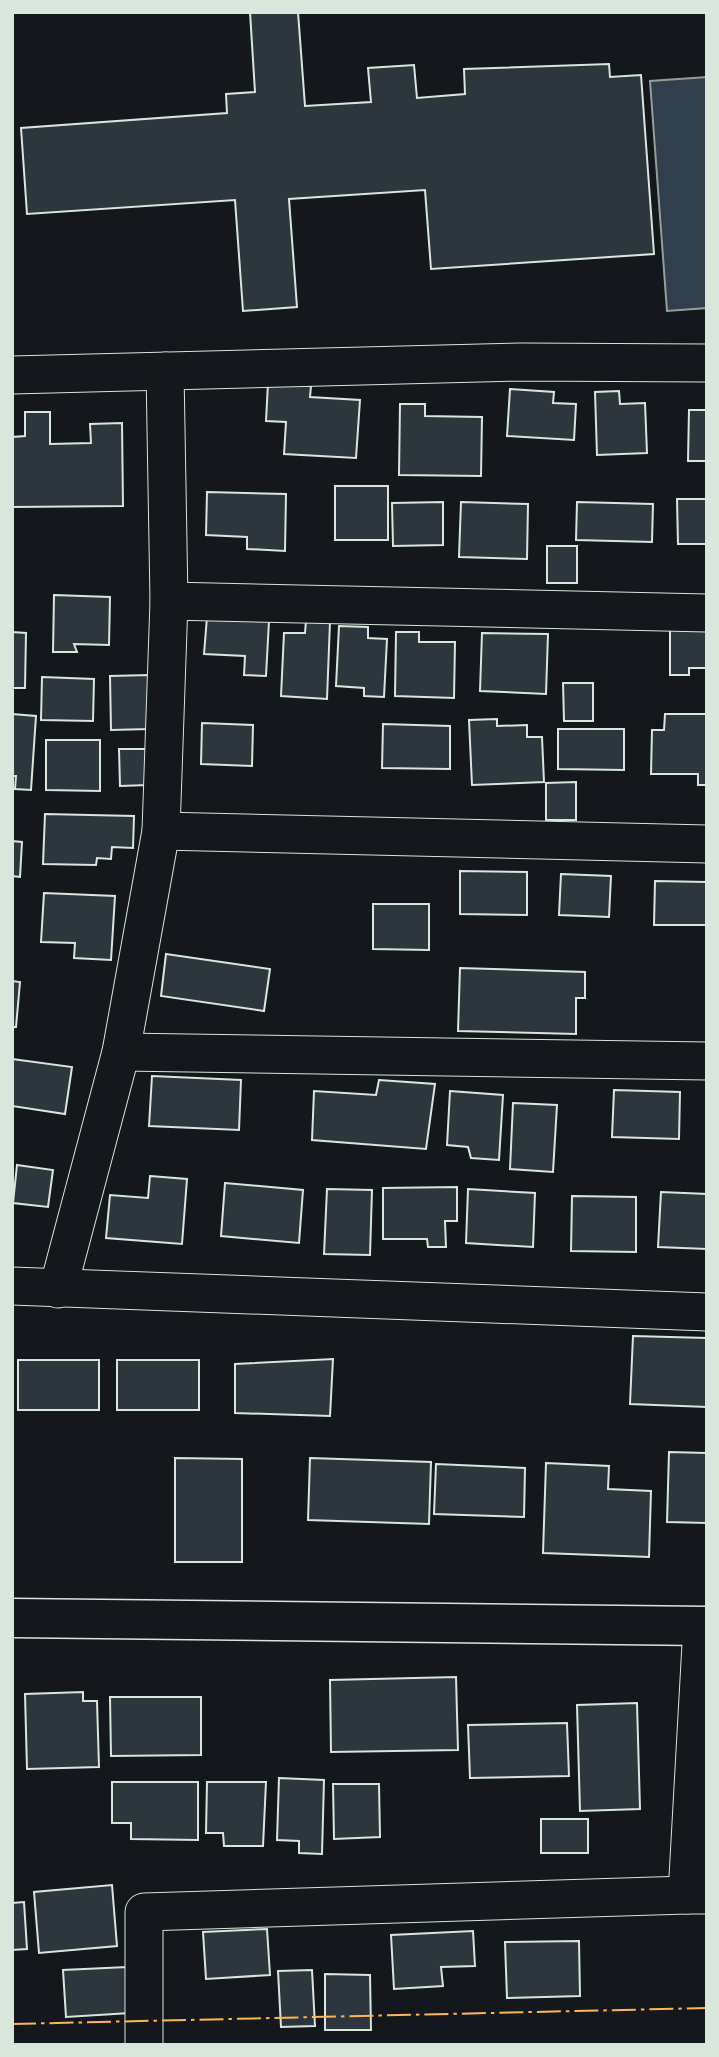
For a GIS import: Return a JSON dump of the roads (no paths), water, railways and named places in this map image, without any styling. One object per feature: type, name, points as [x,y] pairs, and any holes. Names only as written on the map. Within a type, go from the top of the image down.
[{"type":"street","points":[[12,375],[522,362],[707,363]]},
{"type":"street","points":[[58,1289],[121,1052],[161,831],[169,601],[165,371]]},
{"type":"street","points":[[169,601],[707,613]]},
{"type":"street","points":[[161,831],[707,844]]},
{"type":"street","points":[[121,1052],[707,1061]]},
{"type":"street","points":[[12,1286],[707,1312]]},
{"type":"street","points":[[12,1618],[704,1626],[697,1895],[144,1912],[144,2045]]},
{"type":"water","points":[[707,77],[707,308],[667,311],[650,81]]}]
